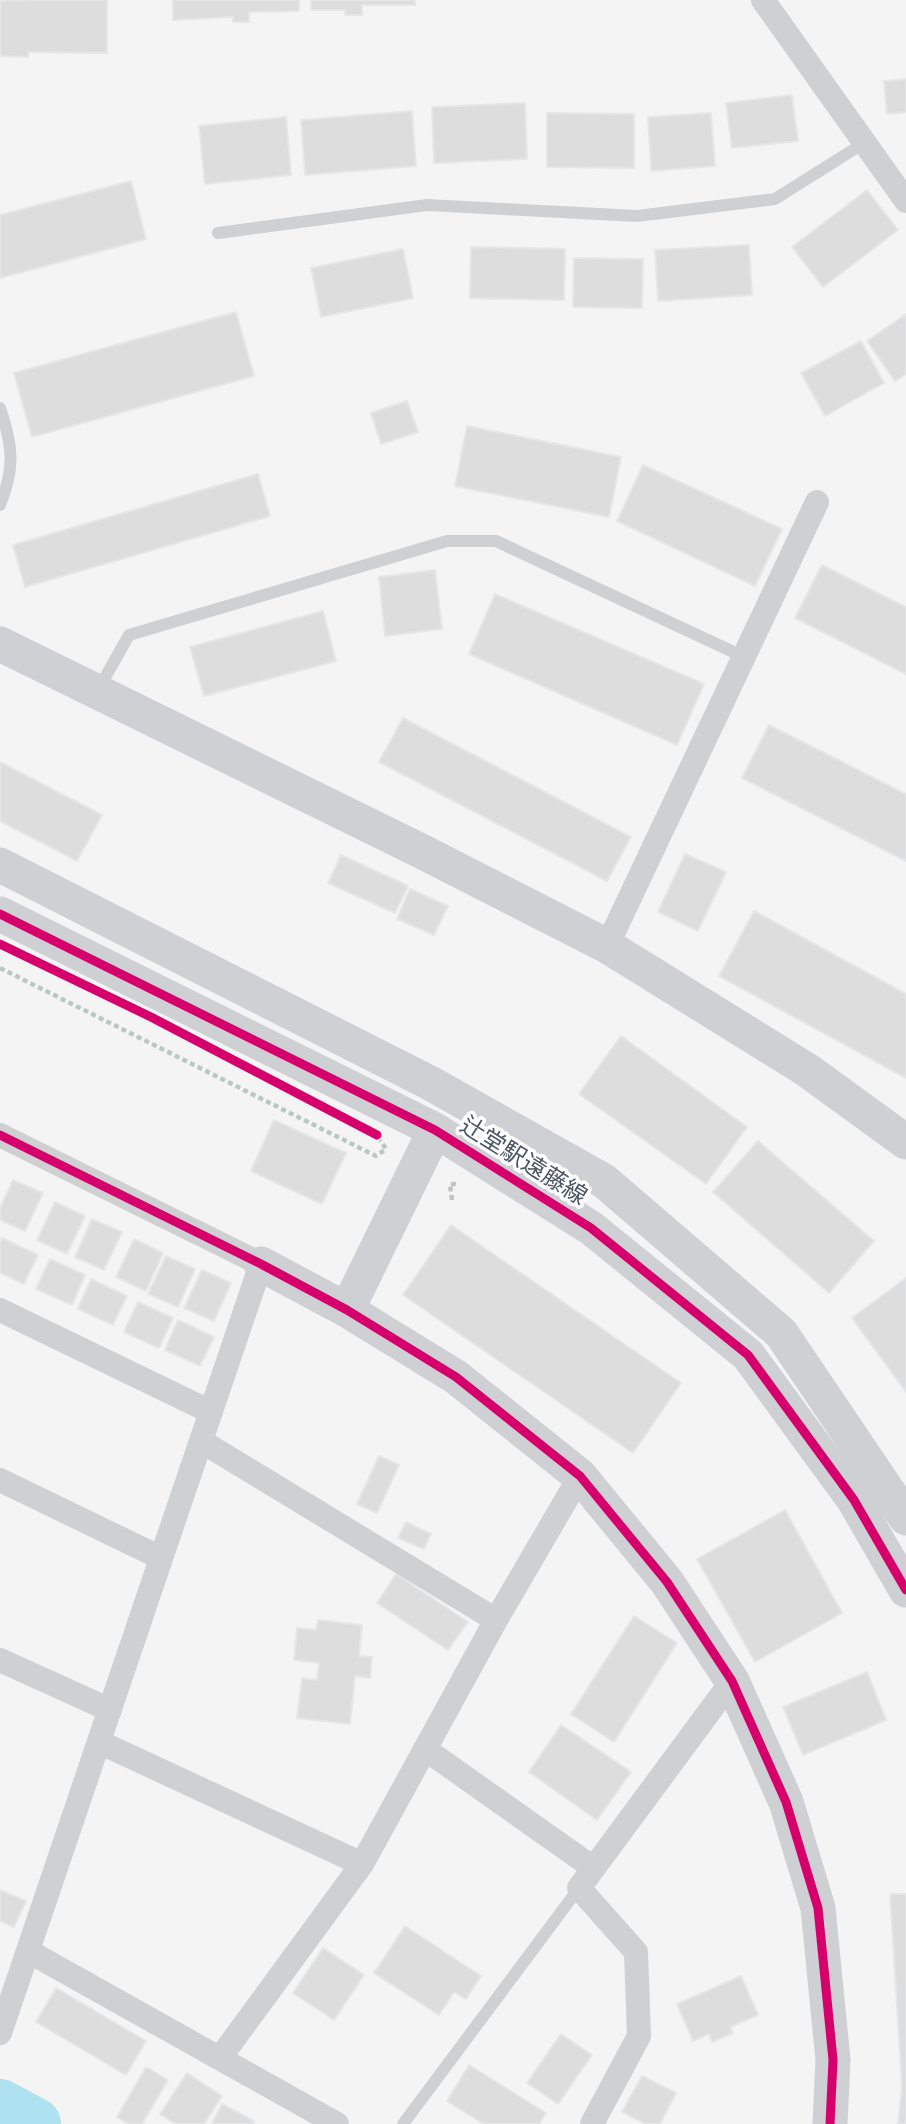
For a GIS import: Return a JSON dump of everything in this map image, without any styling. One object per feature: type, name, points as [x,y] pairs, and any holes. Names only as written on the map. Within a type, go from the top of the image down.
[{"type":"street","points":[[763,0],[906,201]]},
{"type":"street","points":[[607,946],[817,502]]},
{"type":"street","points":[[0,644],[421,851],[607,946],[807,1070],[906,1142]]},
{"type":"street","name":"辻堂駅遠藤線","points":[[0,865],[430,1083],[604,1181],[781,1333],[906,1518]]},
{"type":"street","name":"辻堂駅遠藤線","points":[[0,914],[435,1130],[591,1228],[748,1355],[855,1500],[906,1590]]},
{"type":"street","points":[[347,1310],[435,1130]]},
{"type":"street","points":[[0,1135],[261,1264],[347,1310],[457,1377],[580,1476],[667,1582],[732,1681],[786,1802],[818,1908],[833,2060],[830,2124]]},
{"type":"street","points":[[0,2033],[261,1264]]},
{"type":"street","points":[[0,1310],[211,1412]]},
{"type":"street","points":[[201,1441],[496,1620]]},
{"type":"street","points":[[220,2058],[362,1864],[496,1620],[580,1476]]},
{"type":"street","points":[[0,1480],[161,1558]]},
{"type":"street","points":[[0,1660],[110,1710]]},
{"type":"street","points":[[592,2124],[639,2036],[636,1952],[579,1888],[732,1681]]},
{"type":"street","points":[[99,1742],[362,1864]]},
{"type":"street","points":[[425,1749],[593,1867]]},
{"type":"street","points":[[28,1951],[337,2124]]},
{"type":"lane","points":[[218,233],[428,205],[637,216],[775,199],[864,143]]},
{"type":"lane","points":[[0,408],[10,436],[10,477],[0,505]]},
{"type":"lane","points":[[98,691],[129,635],[447,541],[496,541],[744,657]]},
{"type":"lane","points":[[402,2124],[579,1888]]},
{"type":"path","points":[[0,968],[376,1156],[386,1149],[377,1135]]},
{"type":"path","points":[[452,1200],[450,1184],[461,1184]]},
{"type":"building","points":[[107,0],[107,53],[28,52],[28,57],[0,56],[0,1]]},
{"type":"building","points":[[173,0],[299,0],[299,11],[249,12],[249,22],[233,22],[233,17],[173,20]]},
{"type":"building","points":[[311,0],[415,0],[415,5],[362,5],[362,15],[345,15],[345,10],[311,10]]},
{"type":"building","points":[[906,79],[906,112],[887,114],[884,81]]},
{"type":"building","points":[[792,95],[798,141],[732,148],[726,103]]},
{"type":"building","points":[[525,103],[527,159],[434,163],[432,107]]},
{"type":"building","points":[[412,111],[416,166],[305,175],[301,120]]},
{"type":"building","points":[[547,113],[634,114],[634,168],[547,167]]},
{"type":"building","points":[[711,113],[715,166],[651,171],[648,117]]},
{"type":"building","points":[[286,117],[291,175],[205,184],[199,126]]},
{"type":"building","points":[[131,181],[146,239],[0,278],[0,215]]},
{"type":"building","points":[[867,190],[898,230],[823,287],[792,247]]},
{"type":"building","points":[[749,245],[752,295],[658,301],[655,250]]},
{"type":"building","points":[[471,247],[565,249],[564,300],[470,298]]},
{"type":"building","points":[[403,249],[413,298],[321,317],[311,268]]},
{"type":"building","points":[[574,258],[643,259],[642,308],[573,307]]},
{"type":"building","points":[[236,312],[254,376],[32,437],[14,373]]},
{"type":"building","points":[[906,314],[906,374],[895,381],[867,341]]},
{"type":"building","points":[[861,341],[884,383],[825,416],[801,373]]},
{"type":"building","points":[[407,401],[418,432],[381,444],[371,413]]},
{"type":"building","points":[[467,426],[621,457],[609,517],[455,486]]},
{"type":"building","points":[[643,465],[782,529],[755,586],[617,521]]},
{"type":"building","points":[[258,474],[270,516],[25,587],[13,545]]},
{"type":"building","points":[[822,565],[906,607],[906,674],[795,618]]},
{"type":"building","points":[[435,570],[442,629],[385,636],[379,577]]},
{"type":"building","points":[[495,594],[704,684],[677,745],[469,654]]},
{"type":"building","points":[[323,611],[336,661],[204,696],[190,647]]},
{"type":"building","points":[[403,718],[631,837],[607,881],[379,762]]},
{"type":"building","points":[[769,725],[906,794],[906,861],[742,778]]},
{"type":"building","points":[[0,762],[102,815],[77,861],[0,821]]},
{"type":"building","points":[[685,854],[726,872],[698,931],[658,912]]},
{"type":"building","points":[[341,855],[408,886],[395,913],[328,883]]},
{"type":"building","points":[[410,889],[448,906],[434,935],[397,919]]},
{"type":"building","points":[[754,911],[906,994],[906,1078],[719,976]]},
{"type":"building","points":[[621,1036],[747,1127],[706,1184],[579,1094]]},
{"type":"building","points":[[274,1120],[346,1153],[322,1204],[251,1171]]},
{"type":"building","points":[[758,1141],[874,1241],[829,1293],[713,1192]]},
{"type":"building","points":[[13,1180],[43,1193],[25,1231],[0,1220],[0,1208]]},
{"type":"building","points":[[55,1202],[85,1216],[67,1254],[37,1240]]},
{"type":"building","points":[[92,1219],[122,1232],[104,1270],[75,1257]]},
{"type":"building","points":[[451,1225],[681,1383],[633,1453],[403,1295]]},
{"type":"building","points":[[2,1238],[38,1255],[24,1284],[0,1273]]},
{"type":"building","points":[[134,1239],[163,1253],[146,1291],[116,1277]]},
{"type":"building","points":[[166,1256],[195,1269],[178,1307],[148,1294]]},
{"type":"building","points":[[50,1259],[85,1275],[72,1305],[36,1289]]},
{"type":"building","points":[[202,1270],[231,1283],[214,1321],[184,1308]]},
{"type":"building","points":[[906,1278],[906,1392],[852,1318]]},
{"type":"building","points":[[91,1279],[127,1296],[113,1325],[78,1309]]},
{"type":"building","points":[[138,1302],[173,1318],[159,1348],[124,1332]]},
{"type":"building","points":[[178,1320],[214,1337],[200,1366],[165,1350]]},
{"type":"building","points":[[379,1456],[399,1465],[377,1513],[357,1504]]},
{"type":"building","points":[[785,1510],[842,1613],[755,1662],[697,1559]]},
{"type":"building","points":[[406,1522],[431,1534],[424,1549],[398,1538]]},
{"type":"building","points":[[396,1574],[468,1622],[448,1650],[377,1603]]},
{"type":"building","points":[[634,1616],[677,1643],[614,1742],[571,1714]]},
{"type":"building","points":[[318,1620],[362,1625],[359,1656],[372,1657],[370,1678],[355,1676],[350,1724],[297,1718],[302,1678],[317,1680],[319,1663],[294,1660],[297,1628],[316,1630]]},
{"type":"building","points":[[867,1672],[886,1720],[803,1755],[783,1707]]},
{"type":"building","points":[[561,1725],[631,1772],[597,1820],[529,1772]]},
{"type":"building","points":[[0,1890],[26,1901],[14,1927],[0,1921]]},
{"type":"building","points":[[890,1894],[906,1894],[906,2124],[898,2124],[902,2087]]},
{"type":"building","points":[[405,1926],[481,1976],[466,1999],[454,1992],[439,2015],[374,1973]]},
{"type":"building","points":[[323,1948],[364,1975],[334,2020],[293,1993]]},
{"type":"building","points":[[741,1976],[758,2015],[730,2027],[733,2033],[712,2042],[709,2034],[693,2041],[677,2004]]},
{"type":"building","points":[[56,1988],[146,2041],[126,2075],[36,2022]]},
{"type":"building","points":[[561,2034],[592,2055],[558,2104],[527,2083]]},
{"type":"building","points":[[469,2065],[546,2113],[539,2124],[484,2124],[447,2101]]},
{"type":"building","points":[[146,2067],[168,2080],[142,2124],[129,2124],[117,2117]]},
{"type":"building","points":[[187,2073],[222,2096],[204,2124],[176,2124],[160,2114]]},
{"type":"building","points":[[642,2076],[676,2093],[660,2124],[646,2124],[622,2112]]},
{"type":"building","points":[[222,2104],[254,2121],[253,2124],[212,2124]]},
{"type":"waterway","points":[[0,2106],[34,2124]]},
{"type":"cycle path","points":[[0,914],[435,1130],[591,1228],[748,1355],[854,1500],[906,1590]]},
{"type":"cycle path","points":[[0,944],[151,1017],[377,1135]]},
{"type":"cycle path","points":[[0,1135],[261,1264],[347,1310],[456,1377],[580,1476],[667,1582],[732,1681],[786,1802],[818,1908],[833,2060],[830,2124]]}]
